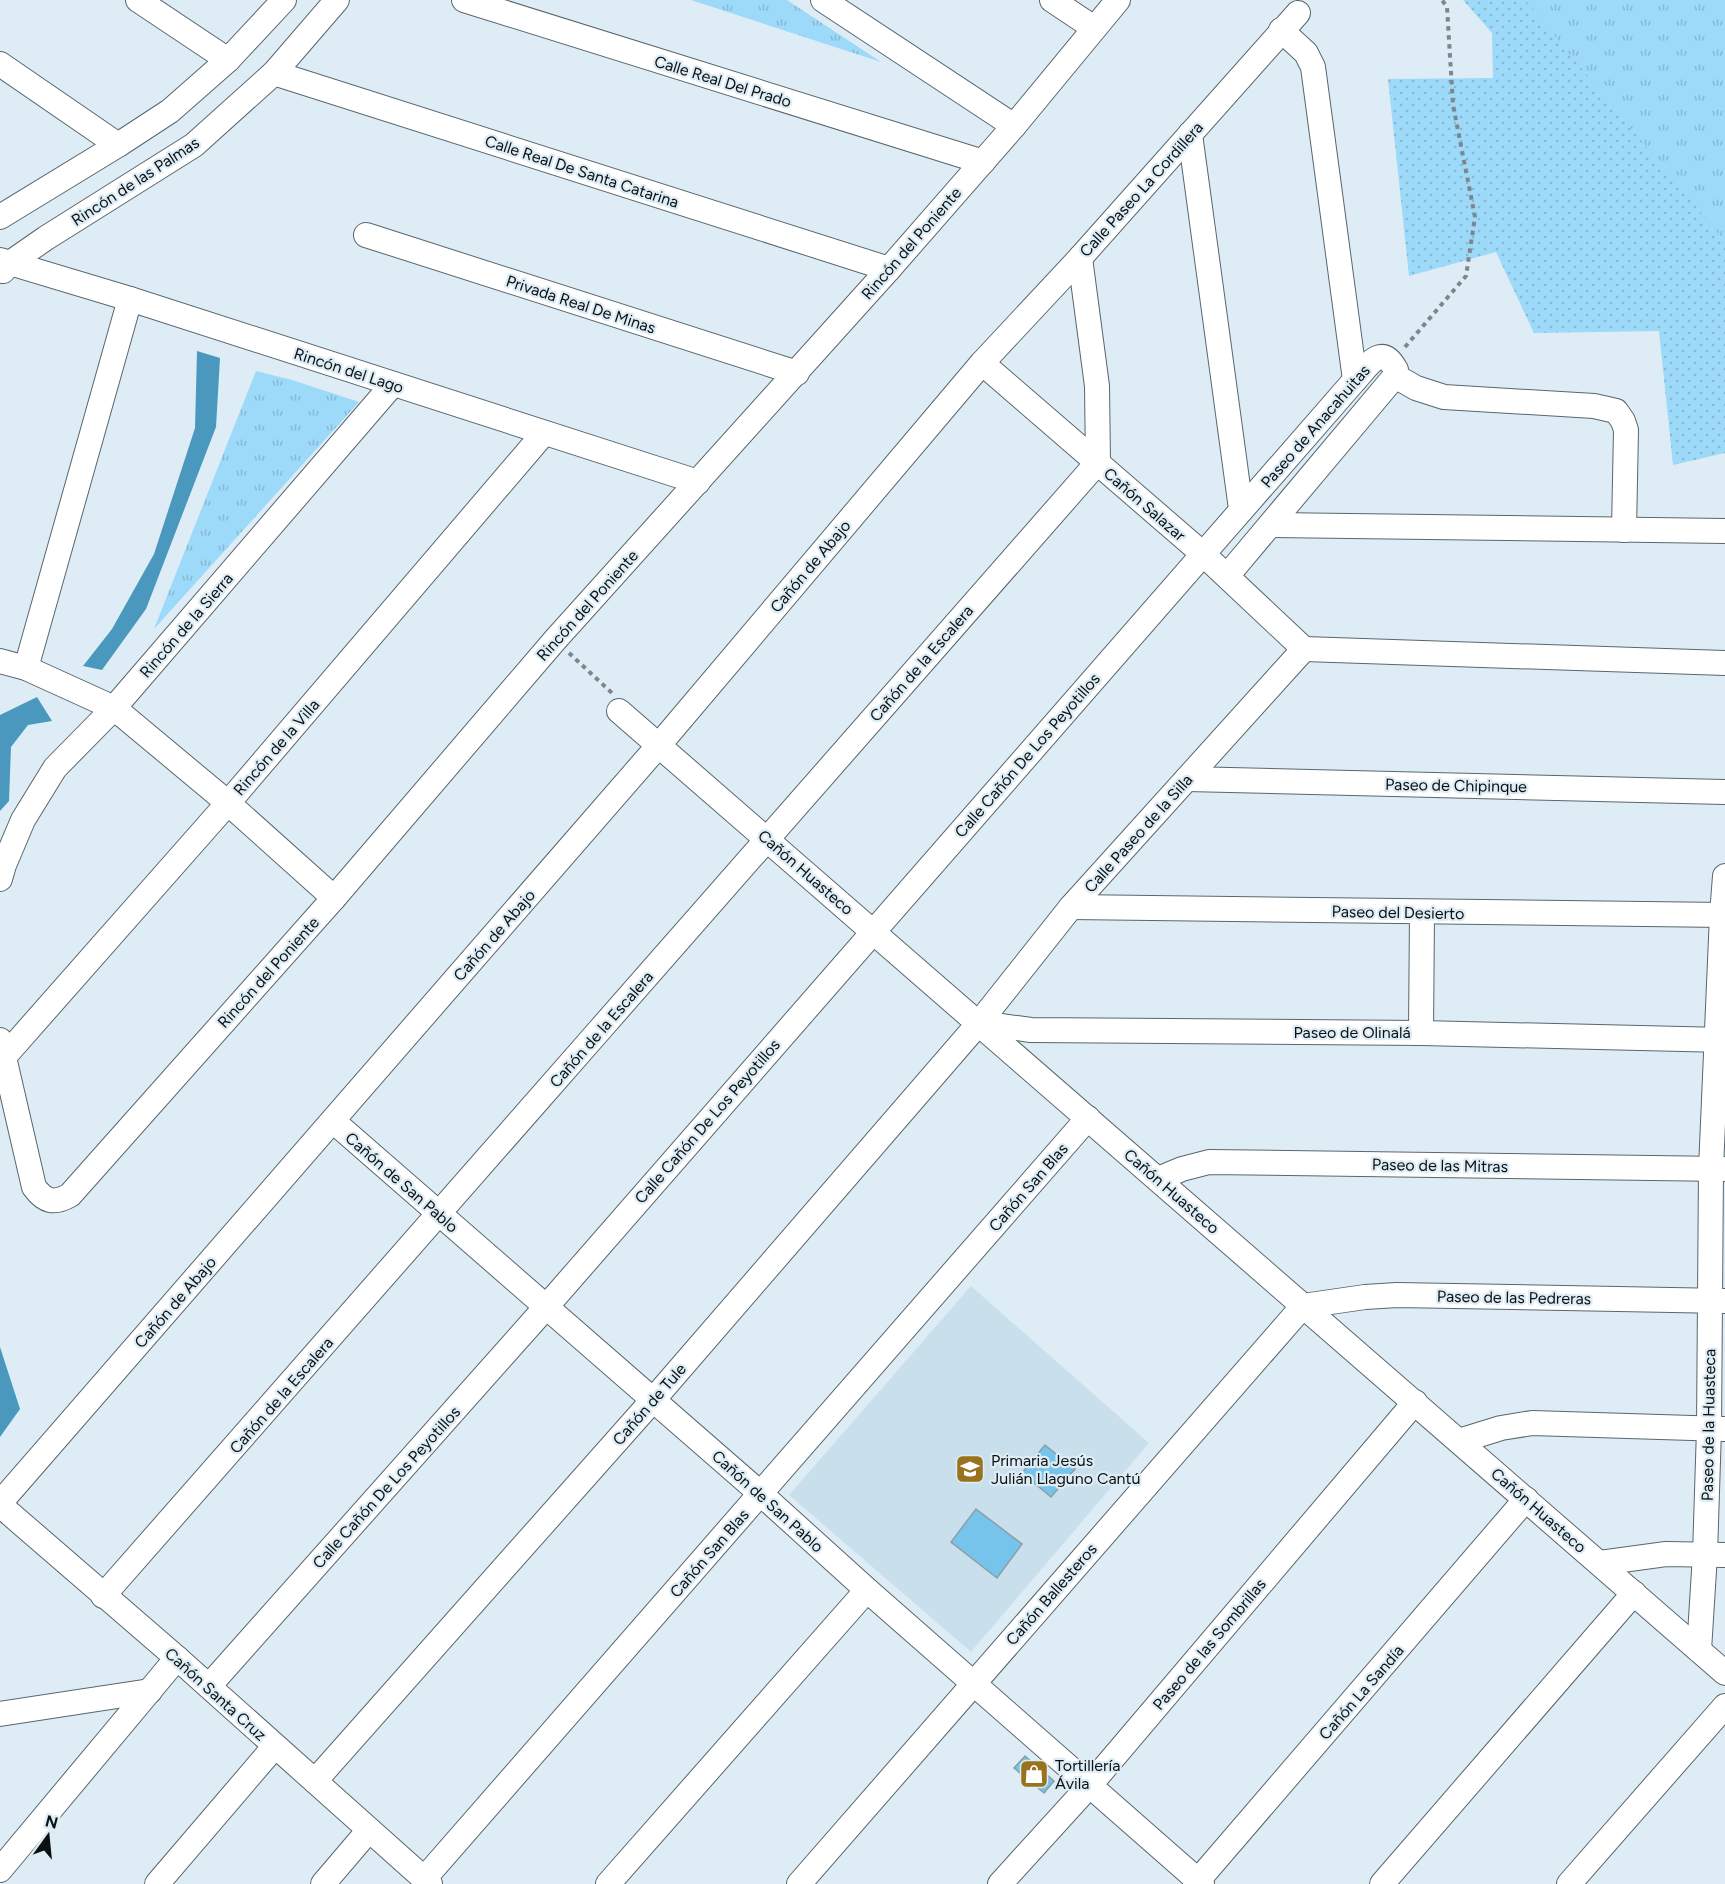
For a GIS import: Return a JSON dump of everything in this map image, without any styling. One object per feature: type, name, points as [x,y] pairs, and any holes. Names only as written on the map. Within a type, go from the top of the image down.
[{"type":"street","points":[[138,0],[228,60]]},
{"type":"street","points":[[0,217],[170,111],[228,60],[284,0]]},
{"type":"street","name":"Rincón de las Palmas","points":[[3,266],[194,145],[274,73],[337,0]]},
{"type":"street","name":"Calle Real Del Prado","points":[[464,0],[983,162]]},
{"type":"street","points":[[823,0],[1014,126]]},
{"type":"street","points":[[1052,0],[1094,28]]},
{"type":"street","name":"Rincón del Poniente","points":[[2,1048],[34,1186],[41,1196],[51,1200],[62,1199],[70,1195],[334,898],[555,640],[889,269],[1014,126],[1118,0]]},
{"type":"street","name":"Calle Paseo La Cordillera","points":[[982,363],[1080,258],[1298,13]]},
{"type":"street","points":[[1281,30],[1306,52],[1313,67],[1355,380]]},
{"type":"street","points":[[0,64],[118,145]]},
{"type":"street","name":"Calle Real De Santa Catarina","points":[[274,73],[889,269]]},
{"type":"street","points":[[1190,134],[1241,509]]},
{"type":"street","name":"Privada Real De Minas","points":[[366,235],[797,373]]},
{"type":"street","points":[[1080,258],[1097,386],[1098,462]]},
{"type":"street","name":"Rincón del Lago","points":[[3,266],[130,299],[698,482]]},
{"type":"street","points":[[26,668],[130,299]]},
{"type":"street","name":"Paseo de Anacahuitas","points":[[1203,554],[1355,380],[1378,357],[1387,358],[1394,369],[1272,525],[1227,576]]},
{"type":"street","name":"Cañón Salazar","points":[[982,363],[1203,554],[1304,649]]},
{"type":"street","name":"Cañón de Abajo","points":[[0,1504],[659,745],[982,363]]},
{"type":"street","points":[[1394,369],[1416,388],[1444,397],[1594,406],[1616,411],[1626,430],[1624,530]]},
{"type":"street","name":"Rincón de la Sierra","points":[[0,879],[3,865],[23,820],[55,768],[114,708],[393,384]]},
{"type":"street","name":"Rincón de la Villa","points":[[2,1048],[228,803],[544,433]]},
{"type":"street","name":"Cañón de la Escalera","points":[[103,1596],[440,1215],[766,838],[1098,462]]},
{"type":"street","points":[[1272,525],[1725,531]]},
{"type":"street","name":"Calle Cañón De Los Peyotillos","points":[[209,1686],[546,1307],[1203,554]]},
{"type":"street","points":[[1304,649],[1725,663]]},
{"type":"street","name":"Calle Paseo de la Silla","points":[[979,1023],[1071,907],[1304,649]]},
{"type":"street","points":[[0,661],[26,668],[114,708],[228,803],[334,898]]},
{"type":"street","name":"Cañón Huasteco","points":[[619,711],[1725,1673]]},
{"type":"street","name":"Paseo de Chipinque","points":[[1187,779],[1725,792]]},
{"type":"street","name":"Paseo de la Huasteca","points":[[1699,1650],[1715,1555],[1718,1169],[1725,876]]},
{"type":"street","name":"Paseo del Desierto","points":[[1071,907],[1723,915]]},
{"type":"street","points":[[1421,1033],[1422,913]]},
{"type":"street","name":"Paseo de Olinalá","points":[[979,1023],[1031,1030],[1421,1033],[1720,1040]]},
{"type":"street","name":"Cañón de Tule","points":[[315,1781],[653,1400],[979,1023]]},
{"type":"street","name":"Cañón San Blas","points":[[427,1881],[1088,1118]]},
{"type":"street","name":"Cañón de San Pablo","points":[[333,1121],[761,1494],[1198,1883]]},
{"type":"street","name":"Paseo de las Mitras","points":[[1158,1179],[1182,1169],[1209,1162],[1718,1169]]},
{"type":"street","name":"Paseo de las Pedreras","points":[[1304,1306],[1397,1294],[1718,1301]]},
{"type":"street","name":"Cañón Ballesteros","points":[[799,1884],[1304,1306]]},
{"type":"street","name":"Paseo de las Sombrillas","points":[[1000,1884],[1090,1785],[1415,1402]]},
{"type":"street","points":[[1459,1441],[1501,1428],[1532,1423],[1717,1429]]},
{"type":"street","name":"Cañón La Sandía","points":[[1198,1883],[1526,1500]]},
{"type":"street","name":"Cañón Santa Cruz","points":[[0,1504],[209,1686],[427,1881]]},
{"type":"street","points":[[1600,1563],[1666,1554],[1715,1555]]},
{"type":"street","points":[[608,1884],[867,1590]]},
{"type":"street","points":[[1382,1884],[1634,1593]]},
{"type":"street","points":[[0,1870],[177,1658]]},
{"type":"street","points":[[0,1714],[150,1691]]},
{"type":"street","points":[[1569,1884],[1725,1706]]},
{"type":"street","points":[[157,1884],[275,1746]]},
{"type":"street","points":[[323,1884],[369,1830]]},
{"type":"path","points":[[1394,369],[1466,276],[1475,217],[1453,105],[1448,7],[1442,0]]},
{"type":"path","points":[[555,640],[598,679]]},
{"type":"shaded area","points":[[197,351],[220,358],[216,427],[146,609],[102,670],[83,666],[112,629],[154,554],[195,428]]},
{"type":"shaded area","points":[[37,697],[52,721],[28,725],[11,747],[9,801],[0,811],[0,715]]},
{"type":"shaded area","name":"Primaria Jesús Julián Llaguno Cantú","points":[[971,1286],[1149,1443],[971,1652],[789,1495]]},
{"type":"shaded area","points":[[0,1347],[20,1409],[0,1437]]},
{"type":"green space","points":[[691,0],[787,0],[881,62]]},
{"type":"green space","points":[[1463,0],[1725,0],[1725,453],[1673,465],[1659,331],[1534,333],[1496,252],[1409,276],[1388,79],[1493,78],[1492,33]]},
{"type":"green space","points":[[1525,0],[1725,0],[1725,242]]},
{"type":"green space","points":[[256,371],[359,402],[154,629]]},
{"type":"building","points":[[1045,1445],[1075,1469],[1051,1497],[1022,1473]]},
{"type":"building","points":[[976,1509],[1022,1544],[997,1578],[951,1542]]},
{"type":"building","name":"Tortillería Ávila","points":[[1025,1756],[1054,1781],[1044,1793],[1014,1768]]},
{"type":"place","name":"Primaria Jesús Julián Llaguno Cantú","points":[[970,1469]]},
{"type":"place","name":"Tortillería Ávila","points":[[1034,1774]]}]
